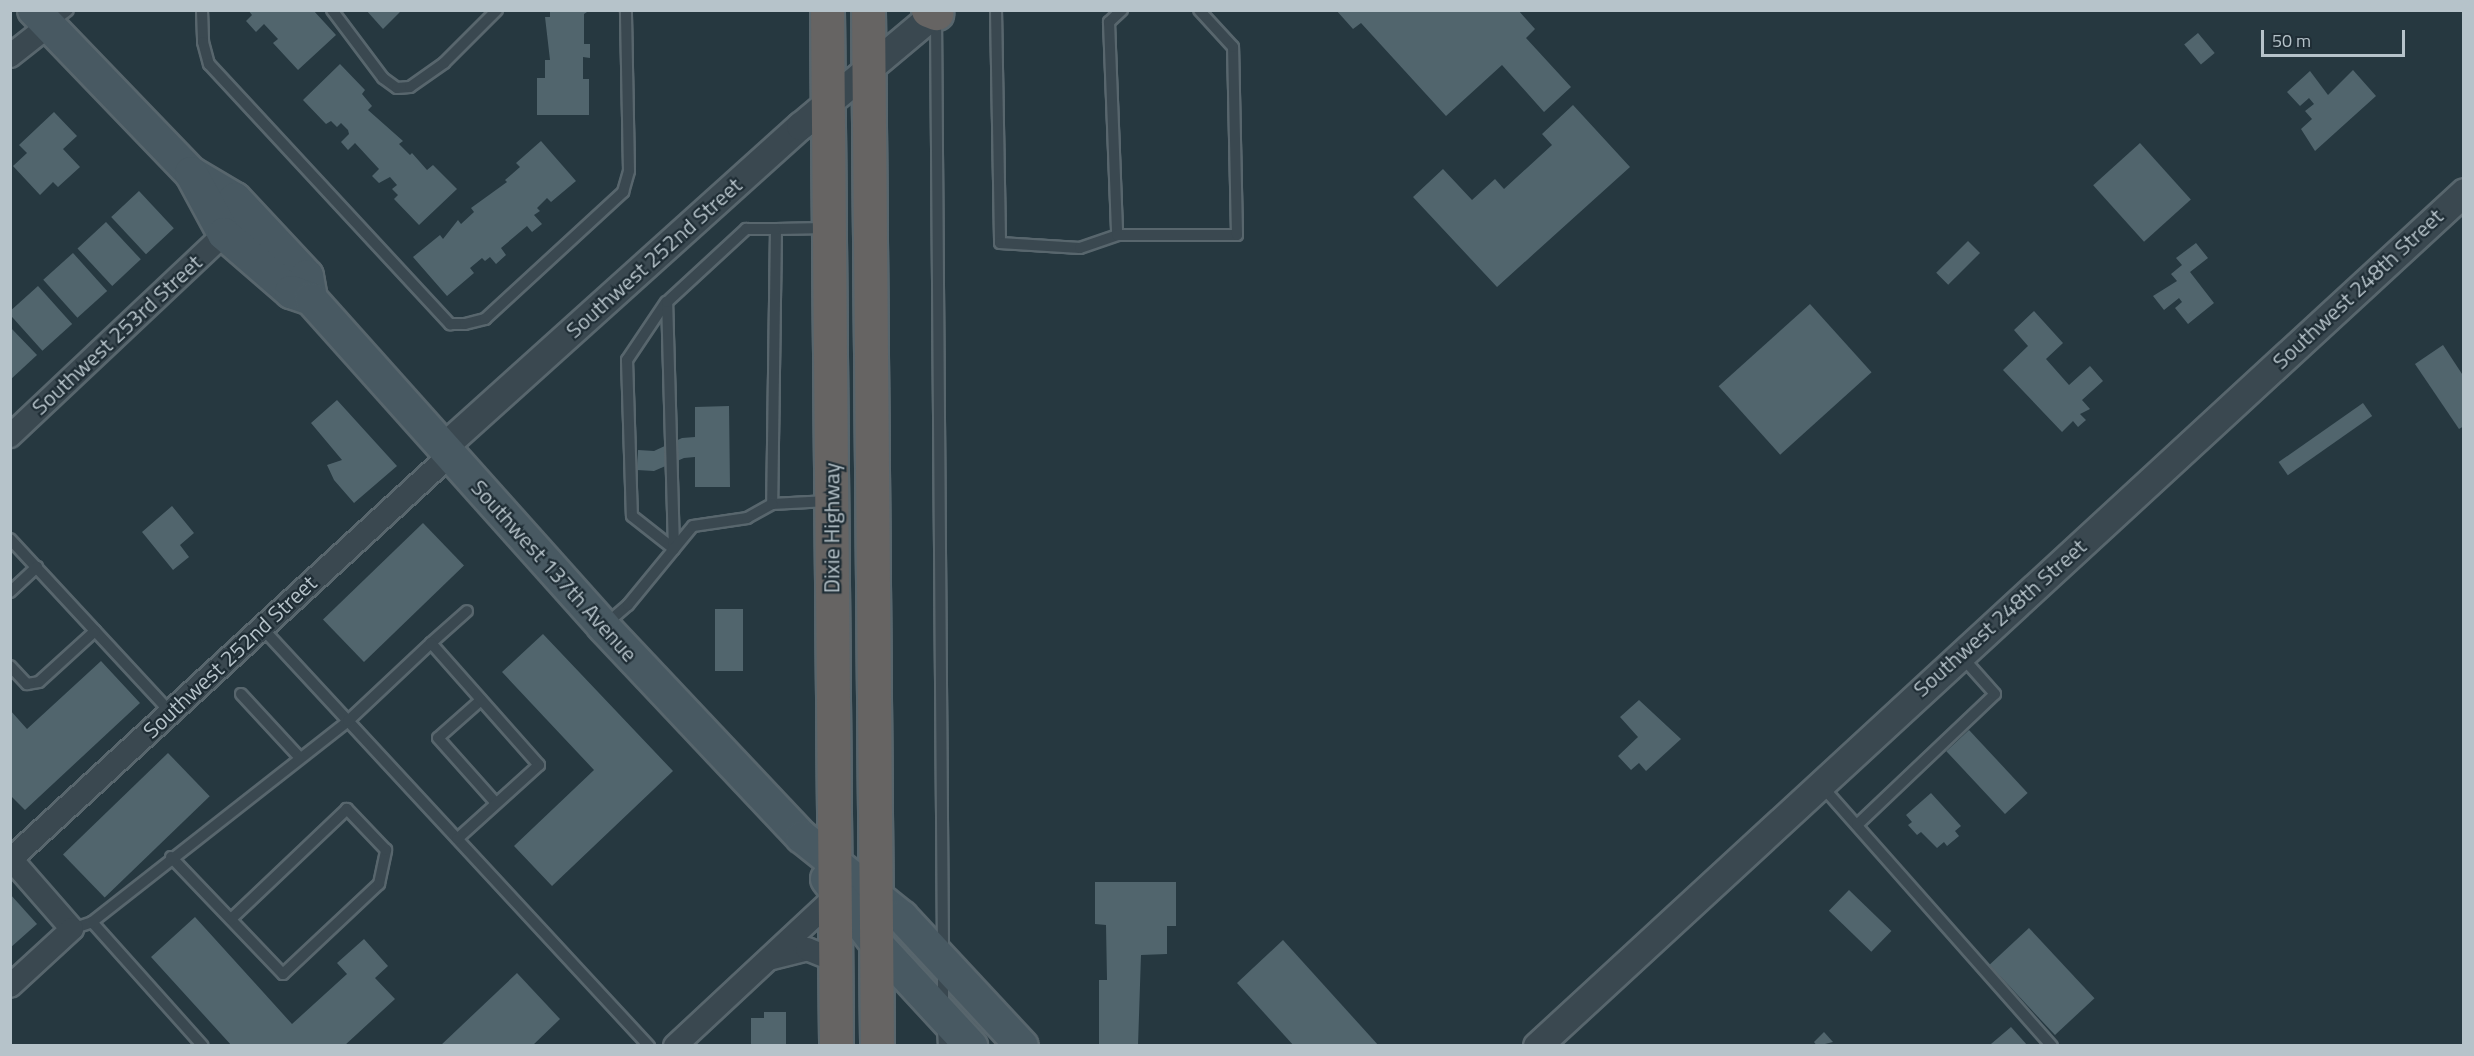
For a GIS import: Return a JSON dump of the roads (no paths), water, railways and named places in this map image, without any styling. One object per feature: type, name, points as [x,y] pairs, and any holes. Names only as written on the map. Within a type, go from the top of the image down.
[{"type":"highway","name":"Dixie Highway","points":[[828,10],[836,1046]]},
{"type":"highway","name":"Dixie Highway","points":[[868,10],[877,1046]]},
{"type":"highway","points":[[832,501],[850,521],[854,537],[853,688],[875,752]]},
{"type":"main road","name":"Southwest 137th Avenue","points":[[50,16],[191,173],[224,234],[291,292],[312,299]]},
{"type":"main road","name":"Southwest 137th Avenue","points":[[191,173],[235,199],[307,276],[312,299],[446,452],[603,626],[802,837],[875,894],[943,961],[1022,1046]]},
{"type":"main road","name":"Southwest 137th Avenue","points":[[802,837],[836,896],[943,1030],[971,1046]]},
{"type":"street","name":"Southwest 252nd Street","points":[[11,858],[446,452],[829,102],[868,71],[934,11]]},
{"type":"street","points":[[10,56],[50,16]]},
{"type":"street","name":"Southwest 248th Street","points":[[1537,1046],[2463,192]]},
{"type":"street","name":"Southwest 253rd Street","points":[[10,436],[224,234]]},
{"type":"street","points":[[10,986],[82,925],[11,858]]},
{"type":"street","points":[[675,1046],[772,958],[782,943],[836,896]]},
{"type":"street","points":[[772,958],[807,948],[836,961]]},
{"type":"lane","points":[[202,10],[203,42],[209,64],[450,324],[465,324],[485,319],[623,192],[629,171],[626,10]]},
{"type":"lane","points":[[332,10],[383,78],[396,88],[410,87],[444,63],[497,10]]},
{"type":"lane","points":[[996,10],[1000,243],[1080,248],[1118,235],[1236,235],[1233,47],[1199,10]]},
{"type":"lane","points":[[1118,235],[1109,22],[1122,10]]},
{"type":"lane","points":[[934,11],[943,1030]]},
{"type":"lane","points":[[674,549],[632,516],[627,360],[667,302],[746,229],[829,228]]},
{"type":"lane","points":[[772,504],[776,229]]},
{"type":"lane","points":[[667,302],[674,549]]},
{"type":"lane","points":[[603,626],[628,605],[693,525],[747,519],[772,504],[832,501]]},
{"type":"lane","points":[[10,539],[170,712]]},
{"type":"lane","points":[[10,592],[37,567]]},
{"type":"lane","points":[[203,1046],[82,925],[348,721],[467,611]]},
{"type":"lane","points":[[261,627],[649,1046]]},
{"type":"lane","points":[[10,666],[27,684],[39,682],[95,631]]},
{"type":"lane","points":[[431,643],[539,765],[457,839]]},
{"type":"lane","points":[[1857,825],[1995,694],[1960,654]]},
{"type":"lane","points":[[241,694],[300,758]]},
{"type":"lane","points":[[481,700],[438,738],[496,803]]},
{"type":"lane","points":[[1820,784],[2052,1046]]},
{"type":"lane","points":[[171,857],[284,974],[379,884],[386,850],[348,809],[231,919]]}]
